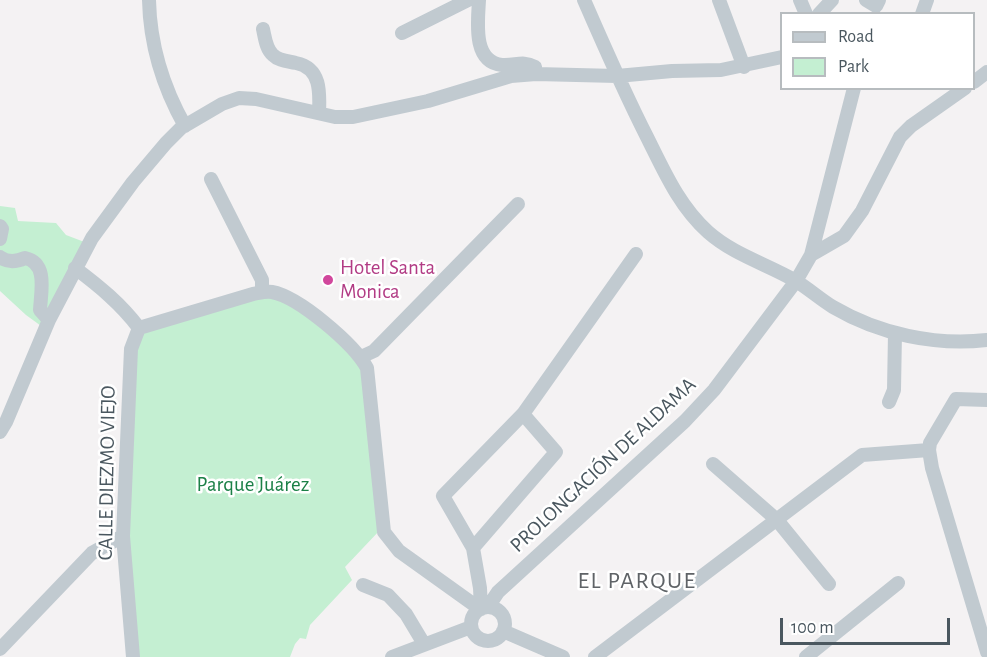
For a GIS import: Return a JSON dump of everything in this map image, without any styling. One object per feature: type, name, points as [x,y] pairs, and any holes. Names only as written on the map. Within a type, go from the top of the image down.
[{"type":"street","points":[[149,0],[150,25],[164,83],[185,126]]},
{"type":"street","points":[[402,33],[468,0]]},
{"type":"street","points":[[479,0],[479,40],[483,52],[495,64],[526,63],[535,67],[536,74]]},
{"type":"street","points":[[584,0],[616,76],[673,189],[708,232],[732,250],[796,281],[833,307],[864,323],[895,333],[948,342],[987,340]]},
{"type":"street","points":[[719,0],[744,67]]},
{"type":"street","points":[[821,12],[832,0]]},
{"type":"street","points":[[866,0],[876,6],[879,0]]},
{"type":"street","points":[[263,29],[271,54],[278,59],[301,64],[319,81],[321,92],[319,113]]},
{"type":"street","points":[[0,432],[49,320],[92,238],[133,182],[166,143],[185,126],[222,104],[239,98],[256,99],[335,117],[353,117],[464,92],[511,76],[536,74],[616,76],[721,70],[744,67],[780,58]]},
{"type":"street","points":[[975,81],[987,71]]},
{"type":"street","name":"PROLONGACIÓN DE ALDAMA","points":[[483,608],[685,421],[714,390],[796,281],[811,255],[853,90]]},
{"type":"street","points":[[811,255],[844,236],[862,211],[900,137],[911,126],[962,90]]},
{"type":"street","points":[[211,179],[262,280],[262,292]]},
{"type":"street","points":[[361,357],[374,351],[518,204]]},
{"type":"street","points":[[0,226],[2,230],[0,239]]},
{"type":"street","points":[[483,608],[473,548],[443,496],[523,414],[636,254]]},
{"type":"street","points":[[0,257],[8,261],[25,258],[34,260],[42,280],[40,310],[49,320]]},
{"type":"street","points":[[75,268],[110,295],[126,310],[139,328],[270,291],[284,296],[314,314],[361,357],[367,368],[384,532],[399,551],[483,608],[494,609],[501,614],[504,621],[503,631],[494,639],[484,640],[476,636],[471,627],[474,614],[483,608]]},
{"type":"street","name":"CALLE DIEZMO VIEJO","points":[[133,657],[123,536],[131,349],[139,328]]},
{"type":"street","points":[[889,402],[894,390],[895,333]]},
{"type":"street","points":[[987,400],[956,399],[930,443],[929,450],[932,468],[987,652]]},
{"type":"street","points":[[473,548],[556,452],[523,414]]},
{"type":"street","points":[[595,657],[862,455],[929,450]]},
{"type":"street","points":[[713,464],[777,520],[829,584]]},
{"type":"street","points":[[0,649],[92,553],[123,536]]},
{"type":"street","points":[[806,657],[898,583]]},
{"type":"street","points":[[363,585],[388,595],[406,614],[424,644]]},
{"type":"street","points":[[392,657],[471,627]]},
{"type":"street","points":[[503,631],[563,657]]},
{"type":"green space","points":[[0,206],[15,208],[18,221],[56,223],[66,235],[87,243],[48,331],[0,291]]},
{"type":"green space","name":"Parque Juárez","points":[[270,295],[311,316],[364,367],[380,530],[345,567],[352,580],[310,625],[306,639],[300,638],[290,657],[139,657],[129,540],[134,355],[145,330]]},
{"type":"place","name":"Hotel Santa Monica","points":[[328,280]]},
{"type":"district","name":"EL PARQUE","points":[[637,581]]}]
